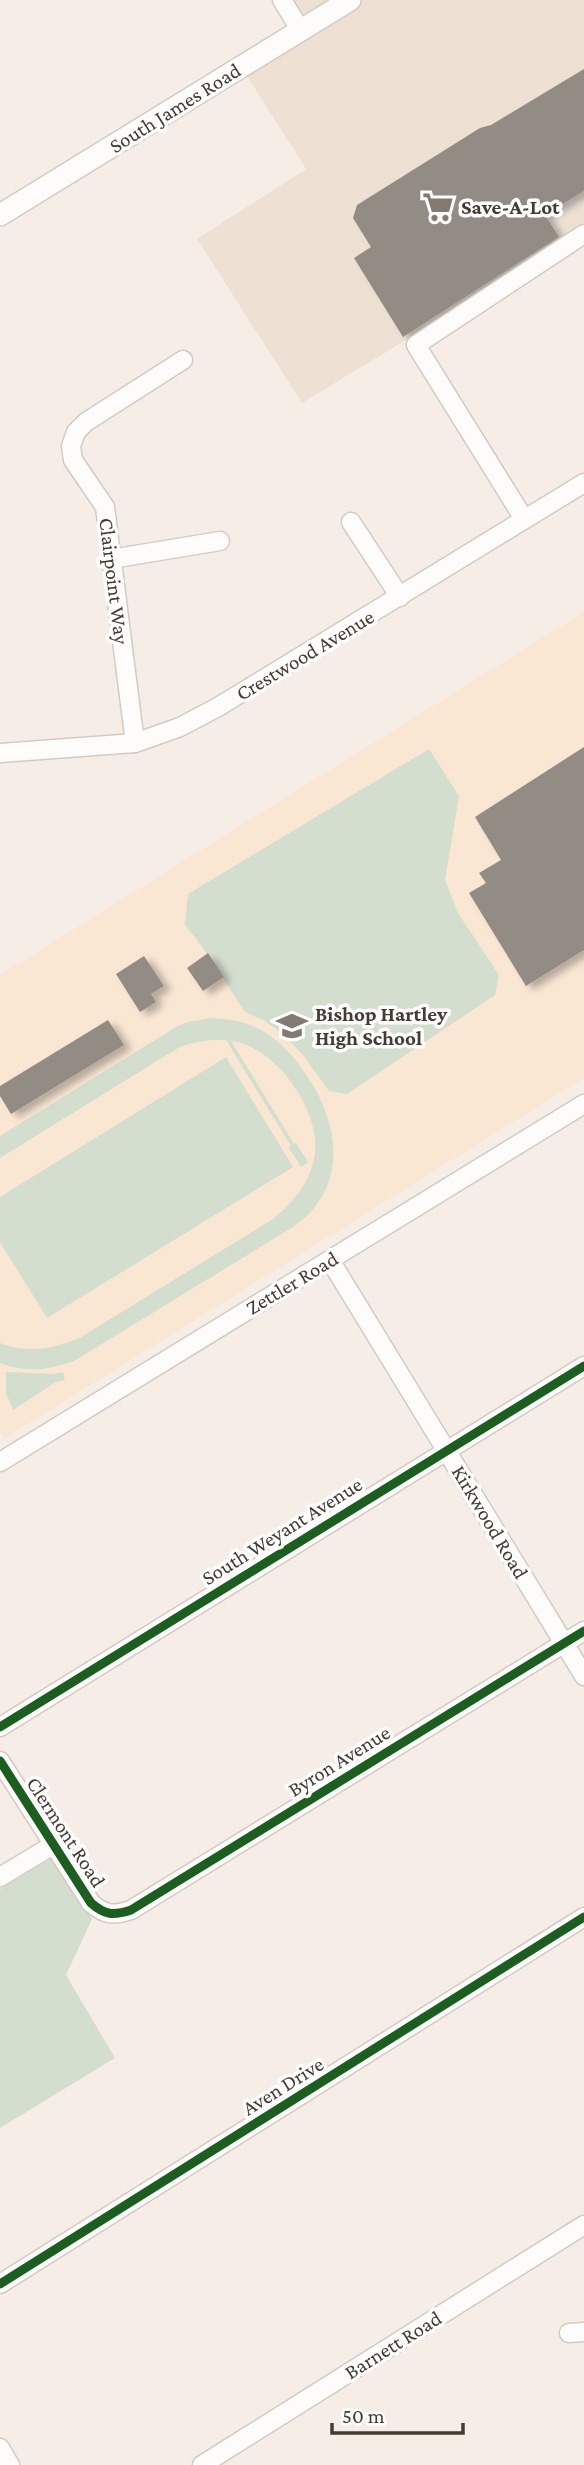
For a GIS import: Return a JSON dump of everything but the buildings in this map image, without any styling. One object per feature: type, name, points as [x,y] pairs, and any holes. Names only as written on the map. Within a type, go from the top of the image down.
[{"type":"main road","name":"South James Road","points":[[0,215],[350,0]]},
{"type":"street","points":[[282,0],[301,31]]},
{"type":"street","points":[[524,519],[416,345],[584,234]]},
{"type":"street","name":"Clairpoint Way","points":[[135,743],[105,507],[73,460],[71,446],[76,432],[86,422],[183,359]]},
{"type":"street","name":"Crestwood Avenue","points":[[0,753],[135,743],[180,727],[218,707],[584,483]]},
{"type":"street","points":[[351,522],[400,597]]},
{"type":"street","points":[[111,559],[220,541]]},
{"type":"street","name":"Zettler Road","points":[[0,1462],[584,1104]]},
{"type":"street","name":"Kirkwood Road","points":[[330,1260],[584,1676]]},
{"type":"street","name":"South Weyant Avenue","points":[[0,1727],[584,1366]]},
{"type":"street","name":"Byron Avenue","points":[[110,1914],[117,1915],[131,1910],[584,1630]]},
{"type":"street","name":"Clermont Road","points":[[0,1761],[92,1903],[110,1914]]},
{"type":"street","points":[[0,1877],[53,1846]]},
{"type":"street","name":"Aven Drive","points":[[0,2284],[584,1917]]},
{"type":"street","name":"Barnett Road","points":[[202,2465],[584,2225]]},
{"type":"street","points":[[0,2448],[10,2465]]},
{"type":"shaded area","points":[[286,0],[584,0],[584,232],[302,403],[197,239],[306,169],[242,68],[304,28]]},
{"type":"shaded area","name":"Bishop Hartley High School","points":[[584,612],[584,1078],[5,1438],[0,1431],[0,975]]},
{"type":"green space","points":[[429,749],[459,796],[445,880],[458,913],[499,975],[495,995],[347,1094],[329,1091],[303,1055],[283,1034],[265,1021],[245,1012],[185,925],[188,894]]},
{"type":"green space","points":[[211,1018],[238,1021],[261,1030],[284,1047],[307,1076],[327,1115],[332,1136],[331,1176],[323,1194],[311,1212],[293,1227],[74,1361],[37,1369],[0,1363],[0,1343],[41,1349],[81,1337],[273,1219],[301,1190],[310,1172],[315,1152],[315,1135],[302,1099],[278,1067],[263,1054],[247,1045],[231,1041],[294,1144],[296,1143],[308,1162],[301,1167],[226,1040],[202,1041],[178,1048],[0,1158],[0,1136],[176,1027]]},
{"type":"green space","points":[[226,1057],[293,1167],[47,1318],[0,1242],[0,1197]]},
{"type":"green space","points":[[6,1372],[63,1372],[65,1380],[56,1382],[13,1410],[6,1393]]},
{"type":"green space","points":[[54,1857],[92,1919],[66,1975],[115,2058],[0,2128],[0,1889]]},
{"type":"cycle path","points":[[0,1727],[584,1366]]},
{"type":"cycle path","points":[[0,1761],[91,1903],[110,1913],[125,1912],[584,1631]]},
{"type":"cycle path","points":[[0,2284],[584,1917]]},
{"type":"place","name":"Save-A-Lot","points":[[438,207]]},
{"type":"place","name":"Bishop Hartley High School","points":[[292,1026]]}]
